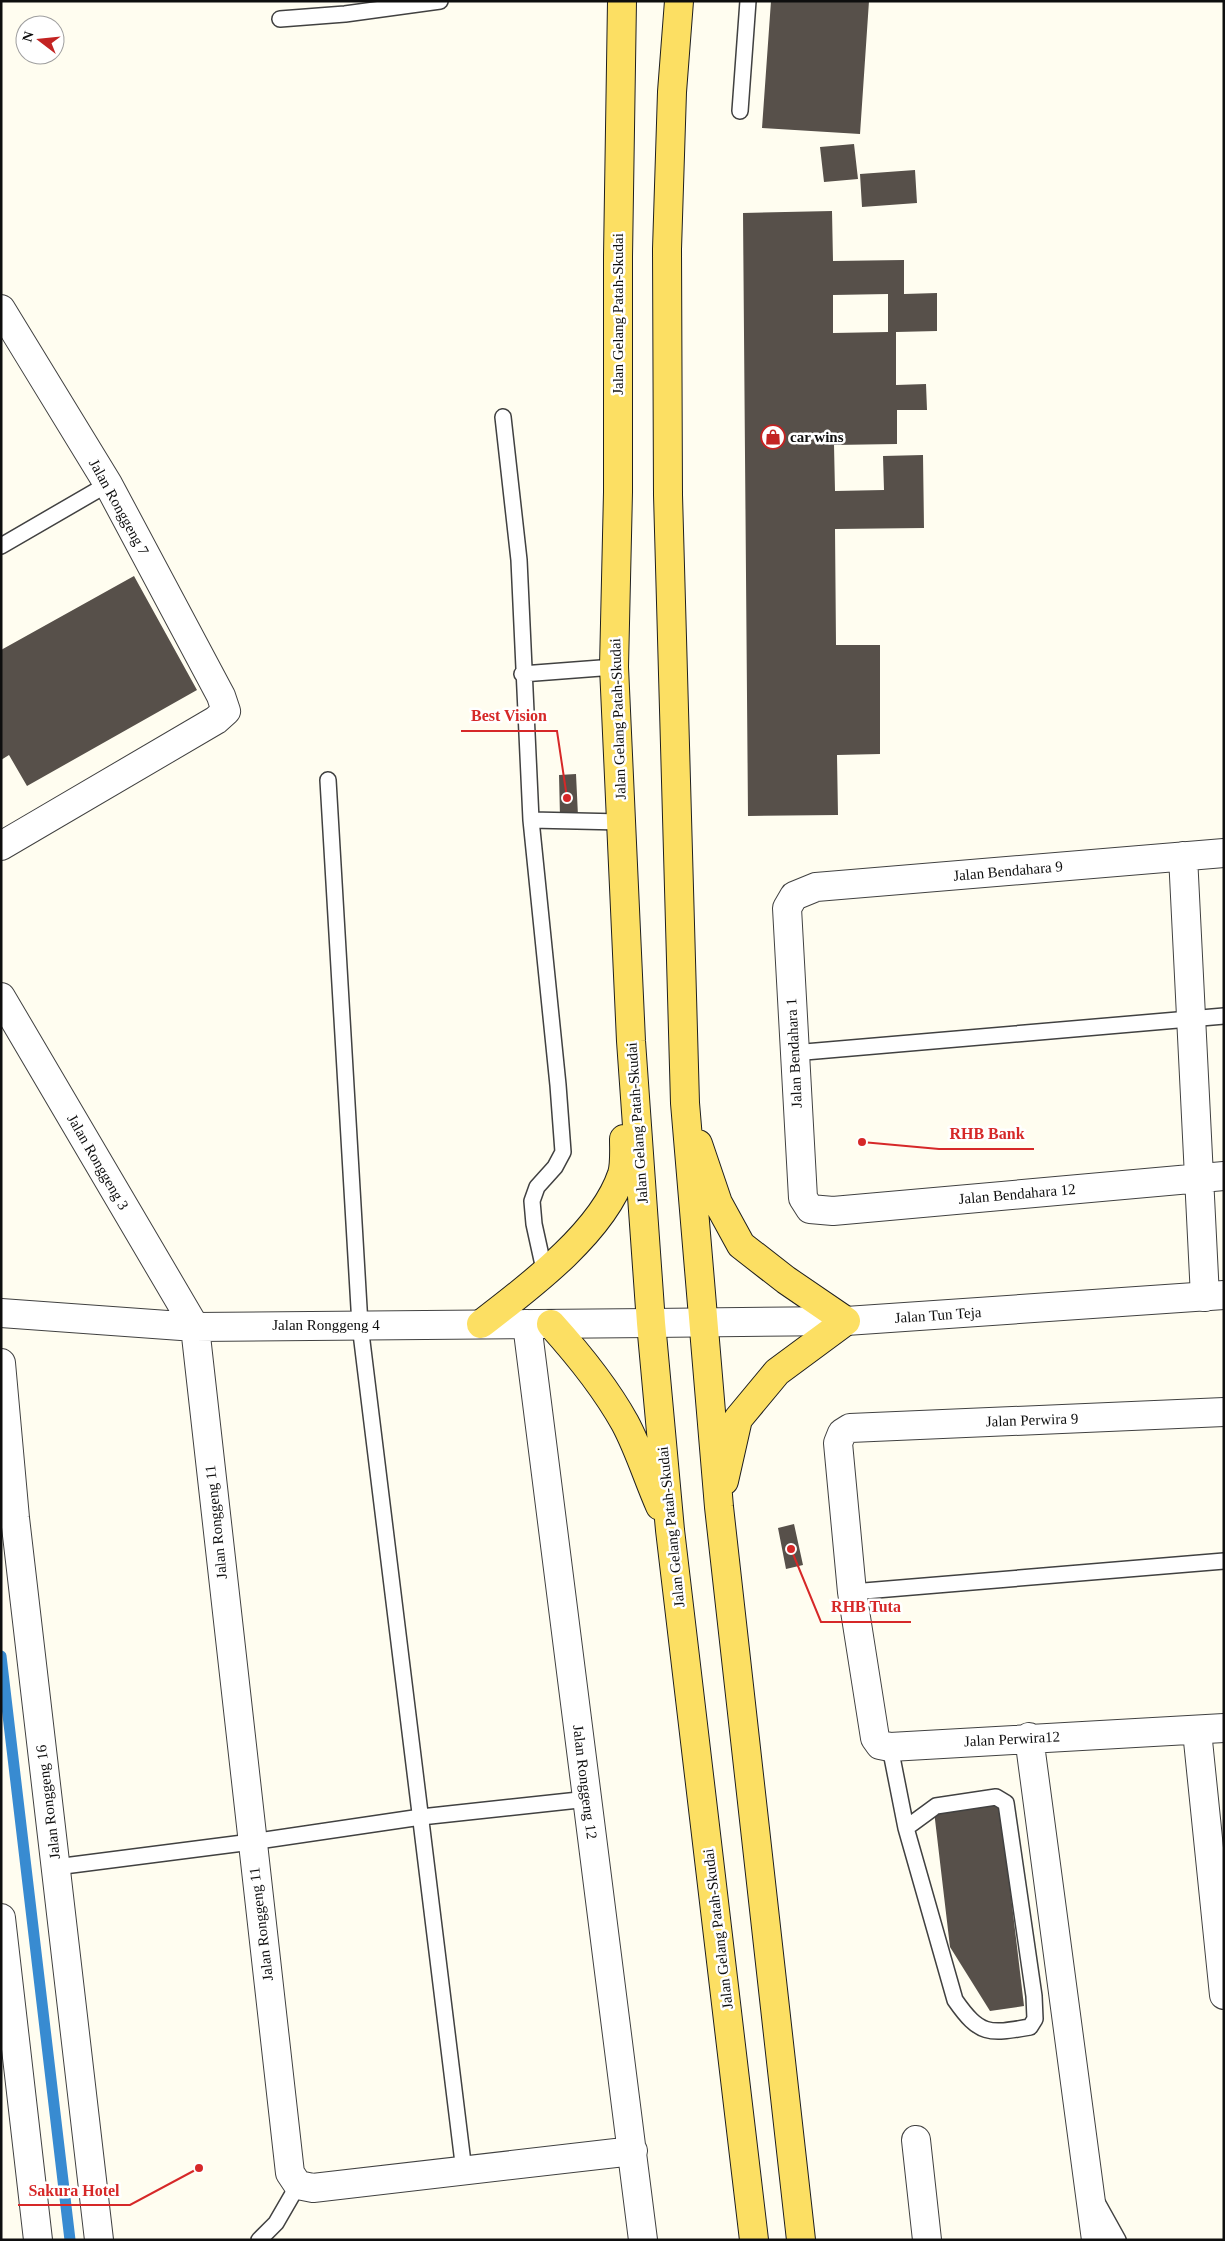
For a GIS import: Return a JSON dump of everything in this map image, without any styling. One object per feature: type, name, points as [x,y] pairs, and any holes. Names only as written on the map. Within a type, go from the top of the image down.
[{"type":"main road","name":"Jalan Gelang Patah-Skudai","points":[[622,1],[618,257],[618,492],[614,667],[631,1041],[651,1323],[670,1530],[754,2240]]},
{"type":"main road","points":[[679,1],[672,92],[667,249],[668,485],[685,1103],[702,1323],[719,1507],[800,2240]]},
{"type":"main road","points":[[481,1324],[545,1274],[604,1211],[622,1173],[631,1041]]},
{"type":"main road","points":[[685,1103],[718,1203],[741,1244],[786,1280],[846,1321],[777,1372],[738,1419],[719,1507]]},
{"type":"main road","points":[[539,1324],[575,1349],[626,1425],[670,1530]]},
{"type":"street","name":"Jalan Ronggeng 7","points":[[1,309],[108,484],[221,696],[226,711],[216,720],[1,846]]},
{"type":"street","name":"Jalan Bendahara 9","points":[[794,896],[816,887],[1224,853]]},
{"type":"street","points":[[1183,856],[1191,1018],[1212,1177],[1214,1296]]},
{"type":"street","name":"Jalan Bendahara 1","points":[[794,896],[787,908],[793,1053],[803,1198],[810,1209]]},
{"type":"street","name":"Jalan Ronggeng 3","points":[[1,997],[195,1326]]},
{"type":"street","name":"Jalan Bendahara 12","points":[[810,1209],[832,1211],[1212,1177]]},
{"type":"street","name":"Jalan Tun Teja","points":[[651,1323],[846,1321],[1214,1296]]},
{"type":"street","name":"Jalan Ronggeng 4","points":[[1,1313],[195,1326],[651,1323]]},
{"type":"street","name":"Jalan Ronggeng 12","points":[[539,1324],[588,1800],[643,2240]]},
{"type":"street","name":"Jalan Ronggeng 11","points":[[195,1326],[290,2173],[298,2185]]},
{"type":"street","name":"Jalan Ronggeng 16","points":[[1,1363],[15,1518],[99,2240]]},
{"type":"street","name":"Jalan Perwira 9","points":[[852,1592],[838,1443],[842,1433],[850,1428],[1224,1412]]},
{"type":"street","points":[[852,1592],[875,1738],[880,1745],[890,1747]]},
{"type":"street","name":"Jalan Perwira12","points":[[890,1747],[1224,1728]]},
{"type":"street","points":[[1197,1731],[1224,1995]]},
{"type":"street","points":[[1029,1738],[1096,2240]]},
{"type":"street","points":[[1,1918],[38,2240]]},
{"type":"street","points":[[916,2140],[927,2240]]},
{"type":"street","points":[[298,2185],[313,2188],[633,2151]]},
{"type":"lane","points":[[280,19],[345,14],[440,1]]},
{"type":"lane","points":[[740,111],[748,1]]},
{"type":"lane","points":[[503,417],[518,560],[522,674],[531,820],[563,1152],[555,1167],[537,1187],[532,1201],[534,1224],[545,1274]]},
{"type":"lane","points":[[1,546],[108,484]]},
{"type":"lane","points":[[522,674],[614,667]]},
{"type":"lane","points":[[328,780],[360,1325],[464,2171]]},
{"type":"lane","points":[[531,820],[622,822]]},
{"type":"lane","points":[[793,1053],[1224,1016]]},
{"type":"lane","points":[[852,1592],[1224,1561]]},
{"type":"lane","points":[[890,1747],[906,1828],[955,2000],[965,2015],[980,2027],[996,2033],[1030,2028],[1035,2019],[1034,1996],[1006,1803],[996,1797],[936,1806],[906,1828]]},
{"type":"lane","points":[[56,1867],[252,1842],[421,1816],[588,1800]]},
{"type":"lane","points":[[259,2240],[276,2223],[298,2185]]},
{"type":"lane","points":[[1090,2190],[1118,2240]]},
{"type":"building","points":[[771,1],[869,1],[860,134],[762,128]]},
{"type":"building","points":[[854,144],[858,179],[824,182],[820,147]]},
{"type":"building","points":[[915,170],[917,203],[862,207],[860,174]]},
{"type":"building","points":[[832,211],[833,261],[904,260],[904,294],[937,293],[937,331],[896,332],[896,385],[926,384],[927,410],[897,410],[897,444],[834,445],[835,491],[884,490],[883,456],[923,455],[924,528],[835,529],[836,645],[880,645],[880,754],[837,755],[838,815],[748,816],[743,213]],"holes":[[[888,294],[888,332],[833,333],[833,295]]]},
{"type":"building","points":[[134,576],[197,690],[27,786],[9,755],[1,760],[1,650]]},
{"type":"building","points":[[576,774],[578,816],[560,817],[559,775]]},
{"type":"building","points":[[794,1524],[803,1565],[786,1569],[778,1528]]},
{"type":"building","points":[[1000,1803],[1024,2006],[990,2011],[950,1947],[934,1811]]},
{"type":"waterway","points":[[1,1656],[70,2240]]},
{"type":"place","name":"car wins","points":[[773,437]]},
{"type":"place","name":"Best Vision","points":[[567,798]]},
{"type":"place","name":"RHB Bank","points":[[862,1142]]},
{"type":"place","name":"RHB Tuta","points":[[791,1549]]},
{"type":"place","name":"Sakura Hotel","points":[[199,2168]]}]
